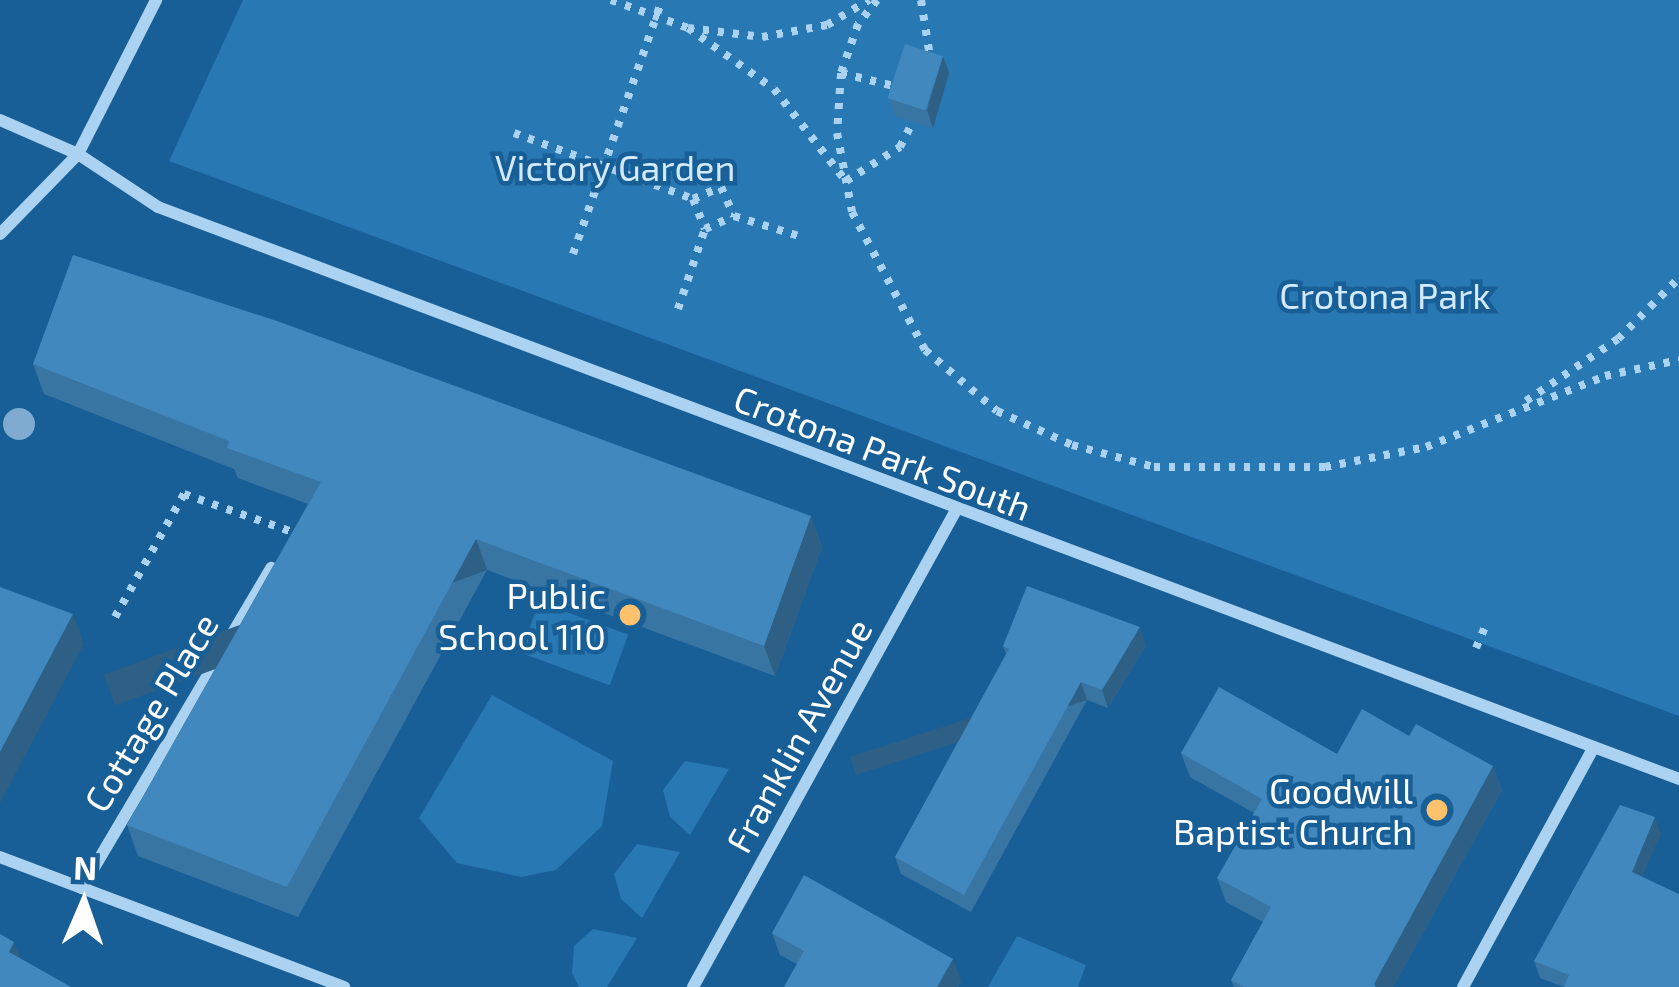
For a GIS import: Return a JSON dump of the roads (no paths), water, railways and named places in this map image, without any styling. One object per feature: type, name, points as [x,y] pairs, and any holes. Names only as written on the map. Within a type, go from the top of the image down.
[{"type":"street","points":[[0,234],[78,154],[157,0]]},
{"type":"street","name":"Crotona Park South","points":[[0,119],[78,154],[158,207],[955,512],[1679,779]]},
{"type":"street","name":"Franklin Avenue","points":[[693,987],[955,512]]},
{"type":"street","name":"Cottage Place","points":[[82,888],[271,568]]},
{"type":"street","points":[[1463,987],[1594,747]]},
{"type":"street","points":[[0,857],[344,987]]},
{"type":"place","name":"Public School 110","points":[[630,615]]},
{"type":"place","name":"Goodwill Baptist Church","points":[[1437,810]]},
{"type":"park label","name":"Victory Garden","points":[[615,167]]},
{"type":"park label","name":"Crotona Park","points":[[1385,295]]}]
